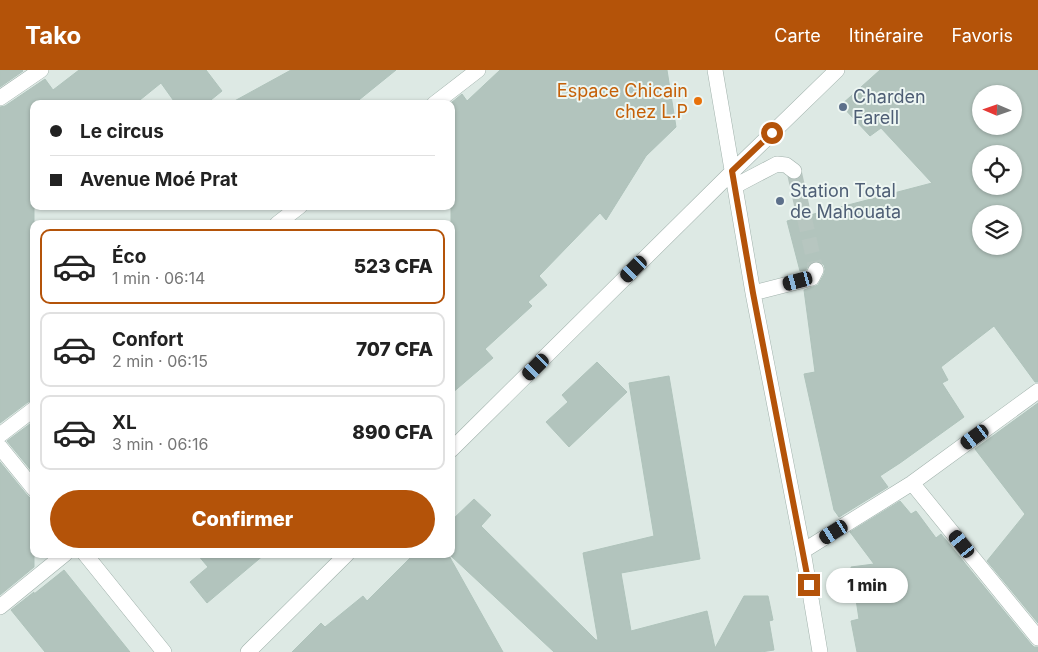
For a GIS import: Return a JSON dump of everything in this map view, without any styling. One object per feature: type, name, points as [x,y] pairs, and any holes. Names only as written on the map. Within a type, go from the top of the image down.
[{"type":"street","points":[[0,98],[41,70]]},
{"type":"street","points":[[439,100],[478,70]]},
{"type":"street","points":[[715,70],[753,293],[803,551],[820,652]]},
{"type":"street","points":[[455,446],[734,178],[838,70]]},
{"type":"street","points":[[734,178],[777,164],[786,165],[794,171]]},
{"type":"street","points":[[282,220],[295,210]]},
{"type":"street","points":[[753,293],[812,278],[816,270]]},
{"type":"street","points":[[803,551],[912,482],[1038,391]]},
{"type":"street","points":[[0,435],[30,413]]},
{"type":"street","points":[[0,447],[30,484]]},
{"type":"street","points":[[912,482],[1038,638]]},
{"type":"street","points":[[0,607],[61,558]]},
{"type":"street","points":[[88,558],[164,652]]},
{"type":"street","points":[[248,652],[343,558]]},
{"type":"building","points":[[0,70],[22,70],[23,71],[0,87]]},
{"type":"building","points":[[79,70],[206,70],[222,91],[211,100],[173,100],[161,83],[140,100],[30,100],[30,210],[34,210],[34,220],[30,220],[30,401],[0,423],[0,107],[5,106],[45,79],[53,90]]},
{"type":"building","points":[[291,70],[396,70],[359,100],[236,100]]},
{"type":"building","points":[[500,70],[667,70],[676,127],[646,156],[606,220],[600,213],[539,276],[547,285],[528,302],[532,306],[485,349],[493,358],[455,391],[455,220],[451,220],[451,210],[455,210],[455,100],[462,94],[467,101]]},
{"type":"building","points":[[880,70],[1038,70],[1038,382],[1035,382],[994,326],[941,367],[948,380],[942,383],[964,417],[880,476],[888,487],[839,517],[834,510],[804,374],[815,372],[804,290],[818,285],[825,269],[821,262],[815,261],[810,262],[806,270],[800,271],[787,221],[932,183],[881,128],[870,136],[841,105]]},
{"type":"building","points":[[597,362],[627,392],[569,447],[546,422],[568,402],[562,395]]},
{"type":"building","points":[[669,376],[700,559],[621,573],[631,631],[707,611],[715,648],[744,596],[768,596],[773,620],[769,621],[774,650],[761,652],[554,652],[453,558],[455,558],[455,517],[474,499],[491,515],[481,526],[598,640],[583,553],[654,536],[629,383]]},
{"type":"building","points":[[1038,403],[1038,623],[987,561],[1025,514],[975,449]]},
{"type":"building","points":[[30,424],[30,469],[7,441]]},
{"type":"building","points":[[0,462],[30,498],[30,558],[34,558],[34,567],[0,595]]},
{"type":"building","points":[[900,501],[911,514],[916,511],[936,538],[941,534],[1031,644],[1034,647],[1038,647],[1038,652],[857,652],[851,621],[859,619],[851,567],[874,564],[850,532]]},
{"type":"building","points":[[200,558],[260,558],[207,603],[190,582],[208,567]]},
{"type":"building","points":[[410,558],[450,558],[503,652],[292,652],[321,623],[325,627],[363,596],[367,601]]},
{"type":"building","points":[[64,570],[130,652],[45,652],[11,610]]},
{"type":"tunnel","points":[[794,171],[816,270]]},
{"type":"place","name":"Espace Chicain chez L.P","points":[[698,101]]},
{"type":"place","name":"Charden Farell","points":[[843,107]]},
{"type":"place","name":"Station Total de Mahouata","points":[[780,201]]},
{"type":"route","points":[[772,133],[732,171],[753,293],[809,585]]}]
